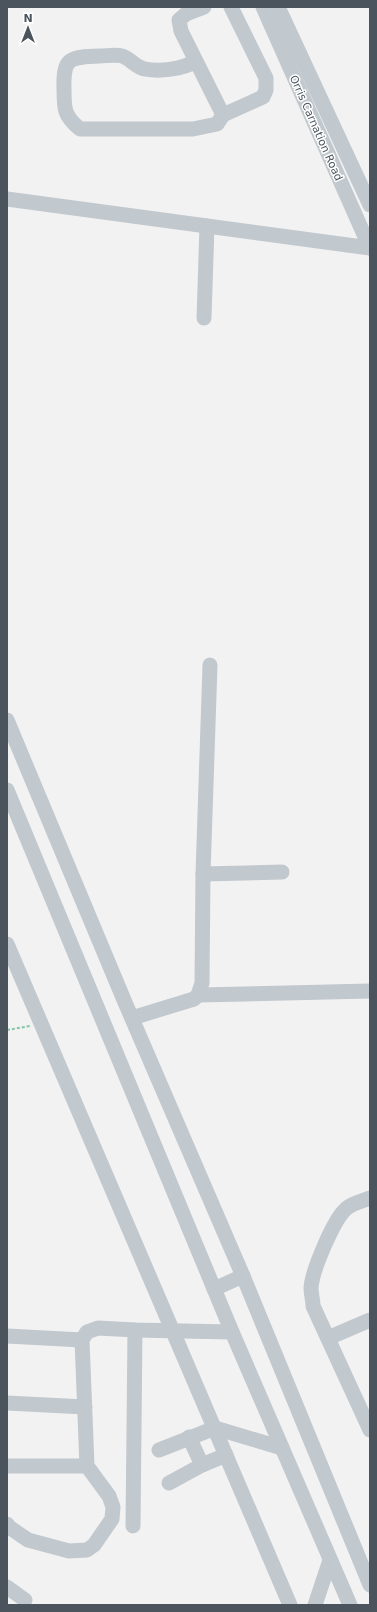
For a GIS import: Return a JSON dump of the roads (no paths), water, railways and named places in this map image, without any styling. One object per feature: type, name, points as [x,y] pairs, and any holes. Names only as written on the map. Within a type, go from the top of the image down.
[{"type":"street","points":[[204,7],[186,14],[179,20],[181,31],[223,115]]},
{"type":"street","points":[[196,61],[186,67],[167,70],[145,70],[121,55],[78,57],[69,62],[63,72],[64,109],[70,121],[80,129],[194,129],[217,124],[223,115],[263,97],[266,90],[266,78],[231,7]]},
{"type":"street","name":"Orris Carnation Road","points":[[273,8],[370,206]]},
{"type":"street","name":"Orris Carnation Road","points":[[273,8],[370,248]]},
{"type":"street","points":[[7,199],[370,248]]},
{"type":"street","points":[[204,318],[207,226]]},
{"type":"street","points":[[132,1018],[194,999],[198,995],[202,983],[203,874],[210,665]]},
{"type":"street","points":[[7,720],[132,1018],[243,1276],[370,1585]]},
{"type":"street","points":[[7,790],[232,1332],[350,1605]]},
{"type":"street","points":[[203,874],[282,872]]},
{"type":"street","points":[[7,944],[290,1605]]},
{"type":"street","points":[[198,995],[370,991]]},
{"type":"street","points":[[370,1198],[349,1206],[342,1213],[334,1226],[316,1269],[311,1288],[313,1306],[370,1430]]},
{"type":"street","points":[[214,1289],[243,1276]]},
{"type":"street","points":[[328,1338],[370,1320]]},
{"type":"street","points":[[7,1524],[9,1528],[28,1540],[69,1551],[87,1550],[94,1545],[112,1519],[113,1506],[109,1496],[87,1466],[82,1340],[87,1332],[98,1328],[232,1332]]},
{"type":"street","points":[[133,1526],[135,1330]]},
{"type":"street","points":[[7,1336],[82,1340]]},
{"type":"street","points":[[7,1402],[85,1407]]},
{"type":"street","points":[[159,1450],[215,1428],[282,1448]]},
{"type":"street","points":[[189,1437],[202,1465]]},
{"type":"street","points":[[169,1484],[202,1465],[226,1455]]},
{"type":"street","points":[[7,1466],[87,1466]]},
{"type":"street","points":[[315,1605],[330,1560]]},
{"type":"street","points":[[7,1587],[25,1600]]}]
